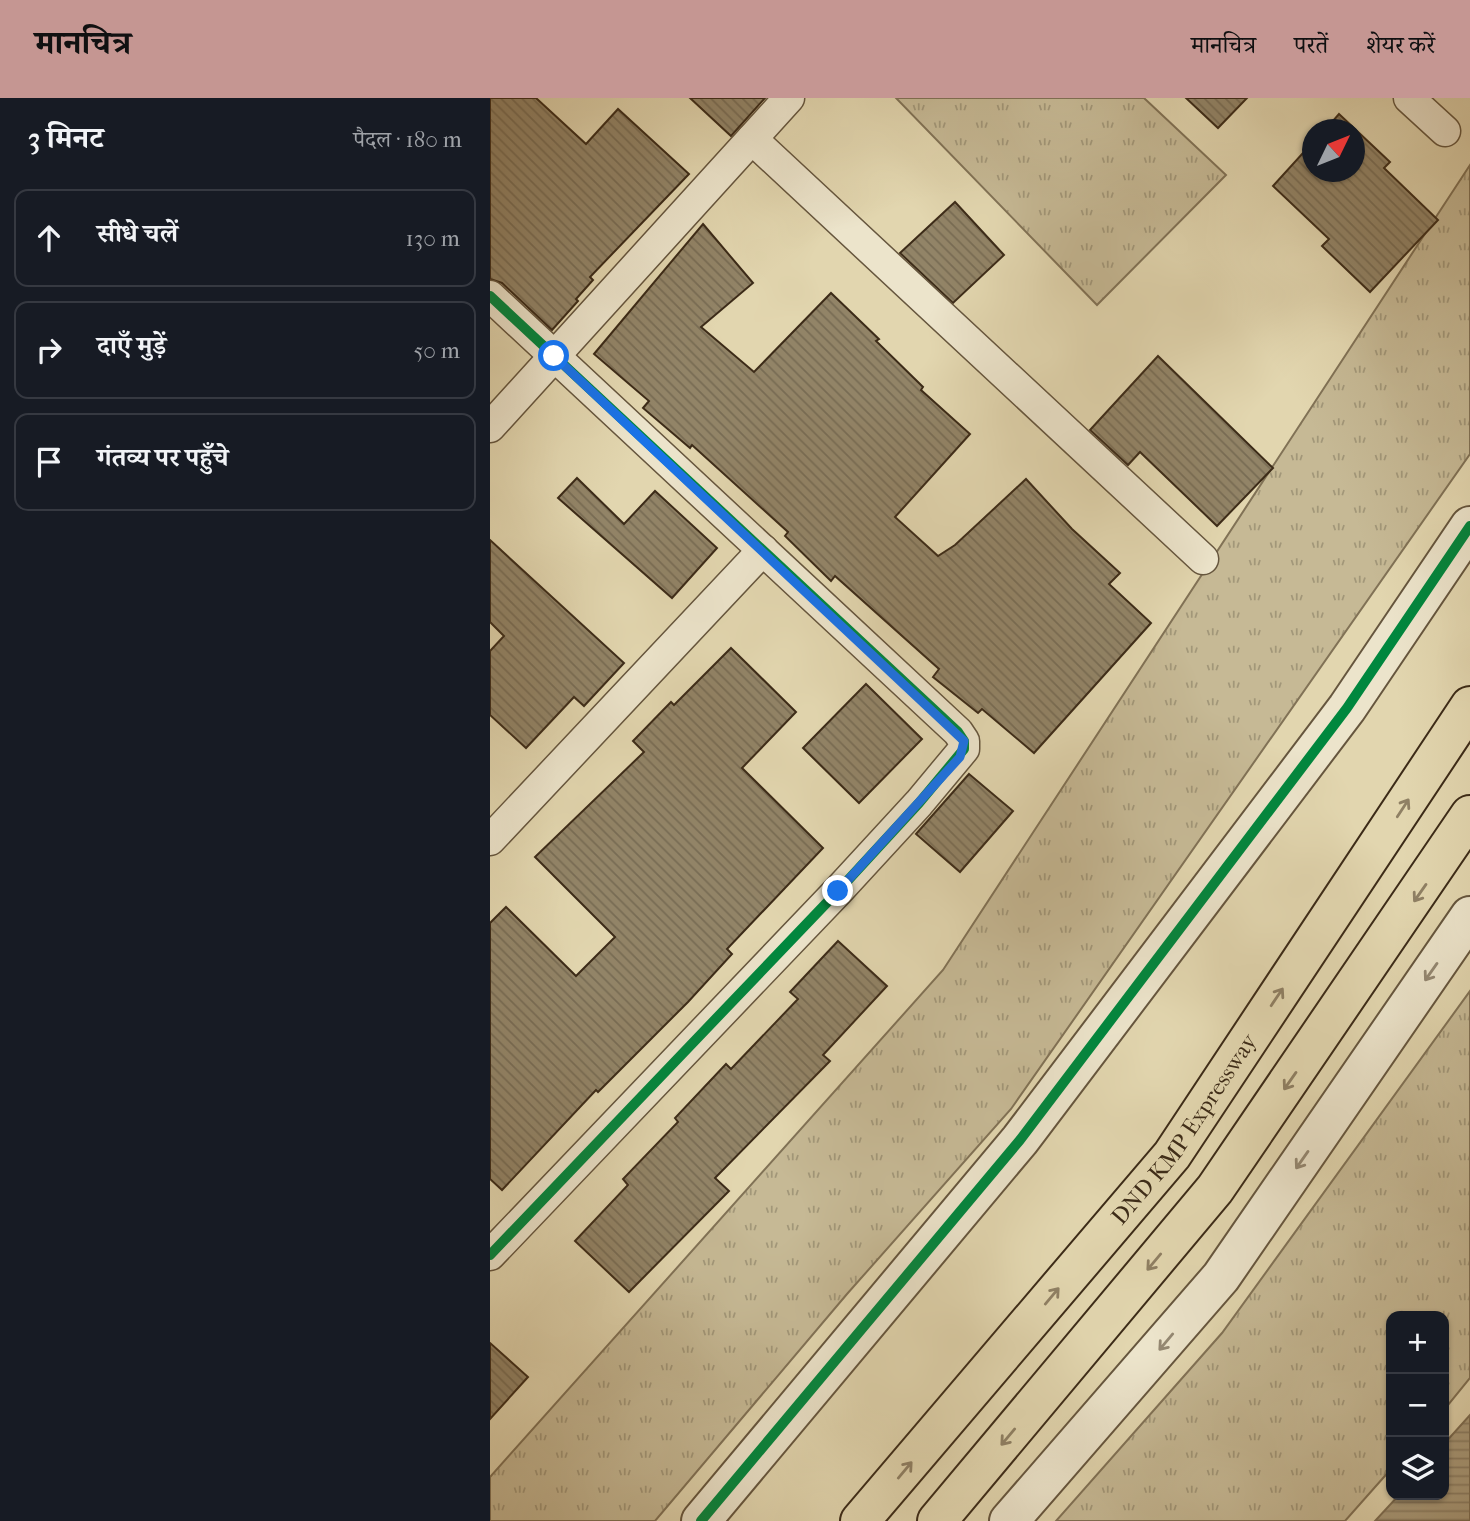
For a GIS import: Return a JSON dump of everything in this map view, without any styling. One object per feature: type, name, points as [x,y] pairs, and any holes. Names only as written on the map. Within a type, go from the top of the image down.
[{"type":"highway","name":"DND KMP Expressway","points":[[860,1521],[1172,1155],[1470,706]]},
{"type":"highway","points":[[937,1521],[1216,1189],[1470,816]]},
{"type":"street","points":[[490,427],[789,98]]},
{"type":"street","points":[[1409,98],[1446,131]]},
{"type":"street","points":[[752,139],[1203,559]]},
{"type":"street","points":[[490,296],[958,732],[964,741],[964,749],[919,803],[838,891],[490,1255]]},
{"type":"street","points":[[701,1521],[1020,1140],[1347,708],[1470,526]]},
{"type":"street","points":[[490,840],[763,550]]},
{"type":"street","points":[[1009,1521],[1221,1277],[1470,916]]},
{"type":"green space","points":[[896,98],[1144,98],[1226,175],[1097,305]]},
{"type":"green space","points":[[1470,165],[1470,454],[1011,1109],[847,1294],[655,1521],[490,1521],[490,1477],[943,970]]},
{"type":"green space","points":[[1470,991],[1470,1378],[1449,1404],[1449,1311],[1386,1311],[1386,1475],[1345,1521],[1056,1521],[1222,1333]]},
{"type":"shaded area","points":[[1470,1415],[1470,1521],[1375,1521],[1394,1500],[1449,1500],[1449,1438]]},
{"type":"building","points":[[490,98],[536,98],[586,144],[618,109],[689,174],[590,277],[593,280],[576,299],[578,301],[552,330],[502,283],[490,279]]},
{"type":"building","points":[[690,98],[765,98],[731,136]]},
{"type":"building","points":[[1186,98],[1247,98],[1218,128]]},
{"type":"building","points":[[1365,138],[1390,162],[1384,168],[1438,220],[1370,292],[1322,246],[1329,239],[1273,186],[1302,154],[1302,182],[1365,182]]},
{"type":"building","points":[[955,202],[1004,255],[953,303],[900,253]]},
{"type":"building","points":[[703,224],[753,283],[701,327],[754,372],[831,293],[879,339],[876,341],[923,387],[921,390],[970,434],[895,517],[938,556],[955,545],[1026,479],[1072,529],[1120,573],[1109,584],[1151,623],[1034,753],[982,709],[978,713],[933,677],[939,669],[835,576],[831,581],[785,536],[788,532],[692,445],[690,448],[643,408],[649,401],[594,354]]},
{"type":"building","points":[[1158,356],[1273,468],[1217,526],[1140,452],[1128,465],[1090,430]]},
{"type":"building","points":[[577,478],[624,524],[655,491],[717,548],[672,598],[558,498]]},
{"type":"building","points":[[490,540],[624,663],[584,706],[574,697],[526,748],[490,715],[490,651],[504,636],[490,622]]},
{"type":"building","points":[[731,648],[796,712],[742,768],[823,848],[727,949],[732,954],[688,1002],[598,1092],[596,1090],[502,1190],[490,1179],[490,923],[506,907],[576,976],[615,937],[535,857],[644,752],[633,741],[671,702],[674,705]]},
{"type":"building","points":[[866,684],[922,739],[859,803],[803,748]]},
{"type":"building","points":[[969,774],[1013,811],[960,872],[916,834]]},
{"type":"building","points":[[838,941],[887,986],[823,1055],[830,1061],[715,1178],[729,1191],[629,1292],[575,1241],[628,1185],[623,1179],[678,1122],[675,1118],[726,1064],[731,1069],[798,999],[790,992]]},
{"type":"building","points":[[490,1343],[528,1377],[490,1419]]},
{"type":"cycle path","points":[[490,296],[958,732],[964,741],[964,749],[919,803],[838,891],[490,1255]]},
{"type":"cycle path","points":[[701,1521],[1020,1140],[1347,708],[1470,526]]},
{"type":"route","points":[[554,356],[958,732],[964,741],[960,757],[838,891]]}]
